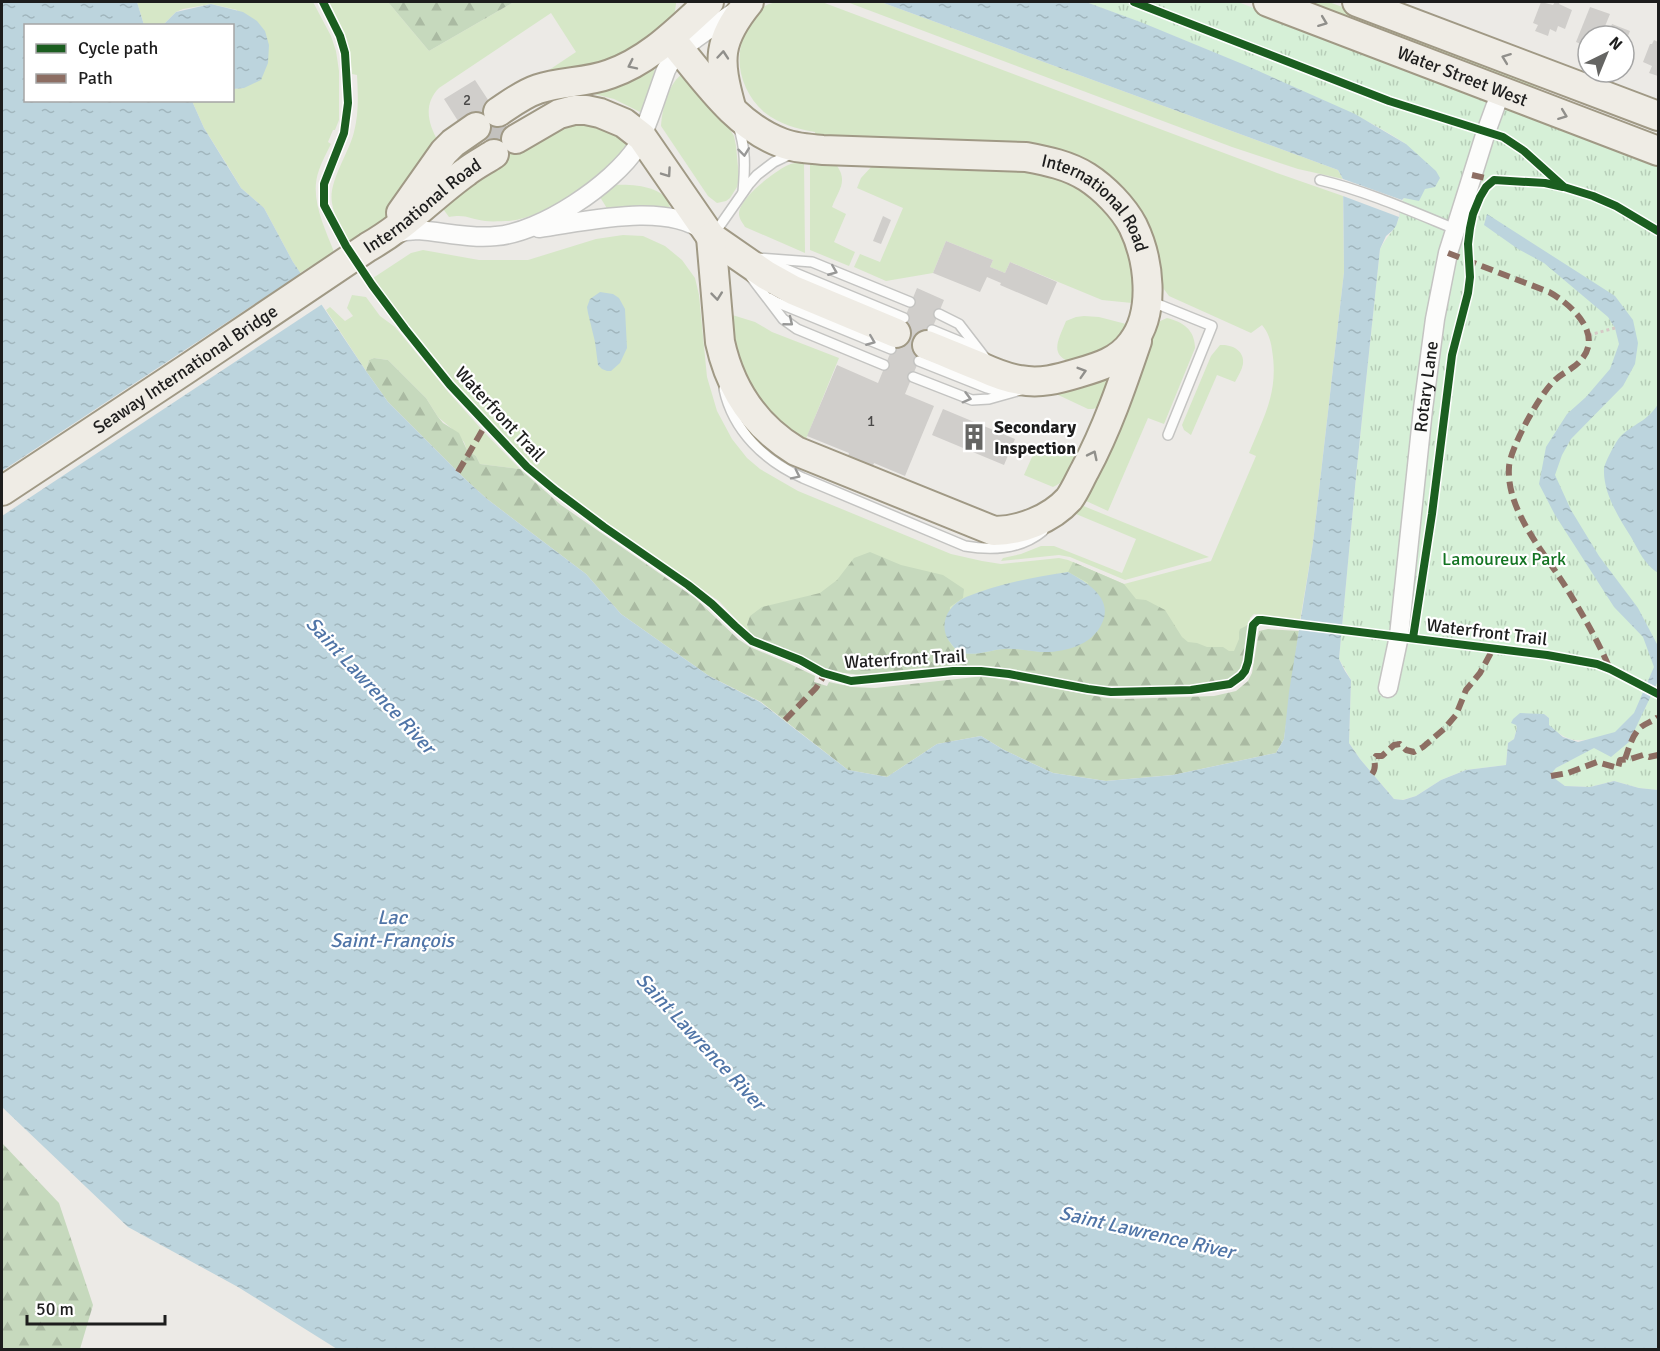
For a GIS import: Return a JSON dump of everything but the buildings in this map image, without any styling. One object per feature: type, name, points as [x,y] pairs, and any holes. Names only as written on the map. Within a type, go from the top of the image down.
[{"type":"main road","name":"International Road","points":[[496,133],[537,89],[598,78],[676,45],[709,2]]},
{"type":"main road","points":[[733,112],[724,82],[723,51],[731,26],[749,2]]},
{"type":"main road","name":"Water Street West","points":[[1268,2],[1659,151]]},
{"type":"main road","name":"Water Street West","points":[[1357,2],[1659,116]]},
{"type":"main road","name":"International Road","points":[[676,45],[733,112],[757,130],[780,143],[803,148],[1026,157],[1046,160],[1087,177],[1117,203],[1132,224],[1143,258],[1148,300],[1142,329],[1131,344],[1111,361],[1053,380],[1012,383],[926,345]]},
{"type":"main road","name":"International Road","points":[[383,238],[444,152],[453,143],[559,114],[586,110],[624,123],[642,138],[730,249],[766,275],[793,290],[897,333]]},
{"type":"main road","name":"Seaway International Bridge","points":[[2,490],[383,238]]},
{"type":"main road","points":[[730,249],[720,342],[730,375],[751,411],[764,427],[778,440],[796,451],[994,531],[1007,531],[1033,522],[1050,514],[1070,497],[1095,451],[1142,329]]},
{"type":"street","points":[[383,238],[418,230],[493,237],[525,230],[548,220],[598,186],[631,155],[642,138],[676,45],[749,2]]},
{"type":"street","name":"Rotary Lane","points":[[1388,688],[1399,636],[1423,409],[1435,320],[1448,252],[1501,91]]},
{"type":"street","points":[[525,230],[617,217],[644,215],[671,217],[700,229],[730,249]]},
{"type":"lane","points":[[733,112],[745,152],[742,194],[730,249],[735,258],[783,319],[792,326],[884,365]]},
{"type":"lane","points":[[742,194],[764,169],[803,148]]},
{"type":"lane","points":[[1320,180],[1407,209],[1455,229]]},
{"type":"lane","points":[[730,249],[812,262],[910,302]]},
{"type":"lane","points":[[761,290],[776,302],[897,333]]},
{"type":"lane","points":[[1148,300],[1212,326],[1168,435]]},
{"type":"lane","points":[[913,377],[972,400],[989,399],[1012,383],[996,371],[959,324],[939,314]]},
{"type":"lane","points":[[720,342],[722,380],[731,412],[739,426],[761,451],[788,471],[965,546],[979,549],[1014,546],[1035,538],[1048,527],[1070,497]]},
{"type":"lane","points":[[926,345],[972,347],[984,357]]},
{"type":"lane","points":[[722,380],[745,424],[769,448],[805,469],[896,506]]},
{"type":"lane","points":[[966,535],[986,543],[1008,545],[1027,542]]},
{"type":"path","points":[[1589,335],[1615,328]]},
{"type":"green space","points":[[137,2],[313,2],[331,36],[339,71],[339,120],[328,142],[331,144],[316,180],[319,211],[334,252],[300,273],[264,208],[241,188],[204,128],[192,102],[234,102],[234,89],[244,88],[237,10],[211,4],[183,9],[176,12],[164,24],[144,24]]},
{"type":"green space","points":[[326,2],[388,2],[429,51],[514,2],[676,2],[676,4],[674,18],[633,52],[528,84],[576,52],[551,13],[439,88],[429,107],[430,121],[438,141],[394,212],[349,242],[335,213],[332,195],[336,177],[356,125],[357,75],[352,74],[343,36]]},
{"type":"green space","points":[[388,2],[514,2],[429,51]]},
{"type":"green space","points":[[777,2],[822,2],[1343,196],[1344,272],[1313,543],[1300,621],[1254,614],[1250,618],[1241,671],[1232,678],[1214,684],[1094,686],[998,667],[972,666],[921,668],[861,675],[829,671],[751,635],[719,601],[586,510],[551,483],[508,442],[455,383],[402,319],[373,278],[411,253],[423,250],[479,260],[528,260],[596,239],[623,235],[643,236],[665,246],[682,260],[695,278],[699,295],[707,377],[717,411],[732,439],[747,458],[760,469],[798,491],[951,554],[982,561],[1001,564],[1059,558],[1124,584],[1211,561],[1256,456],[1249,453],[1272,391],[1274,365],[1272,350],[1269,337],[1262,325],[1251,333],[1169,296],[1163,288],[1158,259],[1138,206],[1108,174],[1082,158],[1054,147],[1038,144],[815,137],[815,132],[776,120],[755,103],[740,71],[739,59],[744,36],[756,15],[765,6]]},
{"type":"green space","points":[[847,2],[881,2],[1338,170],[1343,179],[1298,169],[1232,147]]},
{"type":"green space","name":"Lamoureux Park","points":[[1086,2],[1238,2],[1658,163],[1658,790],[1639,788],[1614,781],[1590,787],[1565,786],[1549,775],[1556,768],[1594,747],[1590,739],[1572,739],[1558,733],[1548,725],[1549,718],[1544,714],[1516,725],[1514,739],[1508,743],[1506,765],[1466,770],[1441,780],[1416,796],[1402,800],[1394,799],[1360,759],[1349,743],[1351,680],[1339,659],[1380,249],[1400,215],[1404,198],[1406,144],[1317,97],[1211,51]]},
{"type":"green space","points":[[1298,2],[1329,2],[1553,87],[1551,91],[1491,76]]},
{"type":"green space","points":[[654,67],[655,75],[643,111],[640,112],[614,99],[590,93],[616,88]]},
{"type":"green space","points":[[681,75],[686,75],[734,136],[739,178],[737,187],[726,201],[717,203],[708,196],[661,126],[666,98],[676,79]]},
{"type":"green space","points":[[579,124],[606,130],[630,144],[591,181],[559,203],[526,218],[509,221],[485,221],[464,216],[449,217],[441,206],[524,144],[561,128]]},
{"type":"green space","points":[[804,162],[805,253],[745,227],[739,214],[740,208],[750,194],[765,180],[786,166]]},
{"type":"green space","points":[[810,162],[835,163],[839,169],[842,180],[832,207],[846,214],[834,242],[855,252],[849,266],[810,250]]},
{"type":"green space","points":[[872,166],[1017,170],[1049,175],[1070,182],[1085,191],[1098,203],[1123,237],[1131,261],[1132,303],[1102,300],[1010,262],[1005,273],[990,267],[993,260],[946,241],[933,273],[886,281],[854,267],[860,254],[880,262],[903,208],[857,188],[861,178]]},
{"type":"green space","points":[[615,185],[640,186],[657,191],[664,196],[670,210],[608,210],[600,197]]},
{"type":"green space","points":[[352,295],[366,297],[380,316],[395,327],[449,393],[520,469],[480,464],[476,456],[467,450],[464,442],[438,417],[426,398],[388,360],[374,358],[369,360],[366,371],[326,310],[330,307],[345,321],[353,316],[347,308]]},
{"type":"green space","points":[[729,314],[755,322],[772,332],[839,358],[804,444],[781,429],[739,375]]},
{"type":"green space","points":[[1084,316],[1099,317],[1126,324],[1116,346],[1070,362],[1063,359],[1057,350],[1059,339],[1066,321]]},
{"type":"green space","points":[[1167,318],[1187,328],[1193,336],[1195,348],[1164,424],[1148,418],[1108,511],[1084,500],[1158,322]]},
{"type":"green space","points":[[1220,345],[1233,347],[1240,352],[1243,359],[1242,366],[1235,382],[1217,375],[1191,435],[1184,430],[1182,425],[1211,356]]},
{"type":"green space","points":[[374,358],[388,360],[426,398],[443,423],[459,433],[467,450],[476,456],[480,464],[520,469],[561,505],[695,598],[738,639],[750,647],[815,676],[814,682],[827,686],[829,682],[852,687],[875,688],[984,676],[1107,698],[1214,696],[1236,691],[1248,681],[1252,673],[1259,631],[1268,629],[1299,631],[1284,739],[1276,753],[1173,775],[1106,781],[1053,773],[1004,750],[981,736],[937,744],[887,777],[848,770],[761,702],[709,676],[621,614],[586,574],[487,499],[388,402],[366,371],[369,360]]},
{"type":"green space","points":[[1119,370],[1103,405],[1093,409],[1088,409],[1054,393]]},
{"type":"green space","points":[[1085,446],[1068,475],[1053,487],[1024,475],[1036,448],[1061,452]]},
{"type":"green space","points":[[1081,505],[1209,557],[1125,580],[1070,557],[1059,555],[1001,561],[1003,558],[1041,546],[1054,546],[1122,573],[1136,539],[1076,514]]},
{"type":"green space","points":[[870,552],[901,565],[943,575],[964,589],[963,598],[950,607],[947,637],[954,648],[965,654],[1002,649],[1040,652],[1088,583],[1068,572],[1073,562],[1124,584],[1136,599],[1146,600],[1165,610],[1182,637],[1188,642],[1207,647],[1223,647],[1234,651],[1240,629],[1248,625],[1244,662],[1241,671],[1232,678],[1214,684],[1173,686],[1094,686],[998,667],[972,666],[921,668],[861,675],[829,671],[751,635],[747,625],[750,616],[762,607],[820,593],[837,580],[854,558]]},
{"type":"green space","points":[[2,1143],[59,1203],[93,1305],[80,1349],[2,1349]]},
{"type":"water","name":"Lac Saint-François","points":[[2,2],[137,2],[144,24],[24,24],[24,102],[192,102],[204,128],[241,188],[264,208],[293,262],[388,402],[487,499],[586,574],[621,614],[709,676],[760,702],[848,770],[887,777],[937,744],[981,736],[1004,750],[1053,773],[1106,781],[1173,775],[1276,753],[1284,739],[1289,692],[1313,543],[1344,272],[1343,179],[1338,170],[881,2],[1086,2],[1245,65],[1355,114],[1406,144],[1436,171],[1440,178],[1435,187],[1425,189],[1419,201],[1404,198],[1402,200],[1396,226],[1386,236],[1380,249],[1339,659],[1351,680],[1349,743],[1394,799],[1403,800],[1416,796],[1441,780],[1466,770],[1506,765],[1508,743],[1514,739],[1517,728],[1511,723],[1520,713],[1544,714],[1549,718],[1549,725],[1563,737],[1578,742],[1615,732],[1634,713],[1654,667],[1643,637],[1614,607],[1555,515],[1539,484],[1546,447],[1567,414],[1586,397],[1610,369],[1619,344],[1615,328],[1608,317],[1544,263],[1518,249],[1484,225],[1487,214],[1615,296],[1633,320],[1638,343],[1635,364],[1623,386],[1571,439],[1555,475],[1571,510],[1599,556],[1638,608],[1658,646],[1658,681],[1629,742],[1611,757],[1594,748],[1556,768],[1550,775],[1565,786],[1590,787],[1614,781],[1639,788],[1658,790],[1658,1349],[337,1349],[238,1287],[128,1227],[2,1107]]},
{"type":"water","points":[[211,4],[243,12],[257,21],[265,31],[269,45],[268,63],[261,80],[244,88],[234,89],[234,24],[164,24],[176,12]]},
{"type":"water","points":[[600,292],[613,294],[619,298],[625,309],[627,348],[620,363],[611,371],[602,369],[598,365],[587,307],[590,299]]},
{"type":"water","points":[[1658,404],[1658,573],[1642,557],[1617,513],[1606,487],[1604,469],[1620,437],[1645,419]]},
{"type":"water","points":[[1068,572],[1094,590],[1103,602],[1104,618],[1100,627],[1087,641],[1069,649],[1050,652],[1008,649],[968,654],[955,648],[949,641],[944,628],[945,622],[950,610],[960,600],[1003,585]]},
{"type":"pier","points":[[1343,179],[1402,200],[1399,217],[1343,196]]},
{"type":"pier","points":[[303,272],[324,303],[2,516],[2,471]]},
{"type":"tunnel","points":[[486,140],[507,128]]},
{"type":"marked path","points":[[1472,175],[1494,180]]},
{"type":"marked path","points":[[1448,253],[1549,292],[1567,304],[1587,330],[1589,340],[1587,350],[1581,360],[1547,389],[1520,435],[1509,467],[1510,483],[1520,515],[1579,609],[1610,669]]},
{"type":"marked path","points":[[458,472],[486,424]]},
{"type":"marked path","points":[[1372,774],[1375,769],[1376,756],[1382,756],[1394,745],[1400,744],[1406,750],[1414,752],[1444,729],[1456,715],[1466,690],[1480,673],[1493,649]]},
{"type":"marked path","points":[[785,720],[816,688],[825,674]]},
{"type":"marked path","points":[[1625,759],[1638,730],[1658,717]]},
{"type":"marked path","points":[[1551,776],[1568,773],[1597,762],[1618,768],[1620,760],[1643,755],[1649,757],[1658,755]]},
{"type":"cycle path","name":"Waterfront Trail","points":[[323,2],[340,36],[345,53],[348,103],[344,133],[324,184],[324,205],[346,246],[372,285],[450,385],[527,467],[604,527],[688,585],[752,641],[800,660],[823,673],[851,681],[953,671],[981,671],[1111,692],[1191,690],[1230,684],[1241,676],[1248,662],[1253,625],[1258,620],[1262,620],[1547,655],[1597,664],[1658,694]]},
{"type":"cycle path","points":[[1134,2],[1389,101],[1503,137],[1524,151],[1564,187],[1616,206],[1658,231]]},
{"type":"cycle path","name":"Waterfront Trail","points":[[1413,638],[1432,514],[1452,355],[1468,293],[1470,277],[1468,244],[1473,214],[1486,187],[1494,180],[1545,183],[1563,187]]},
{"type":"place","name":"Secondary Inspection","points":[[974,437]]},
{"type":"water label","name":"Saint Lawrence River","points":[[371,685]]},
{"type":"water label","name":"Saint Lawrence River","points":[[701,1041]]},
{"type":"water label","name":"Saint Lawrence River","points":[[1147,1232]]}]
